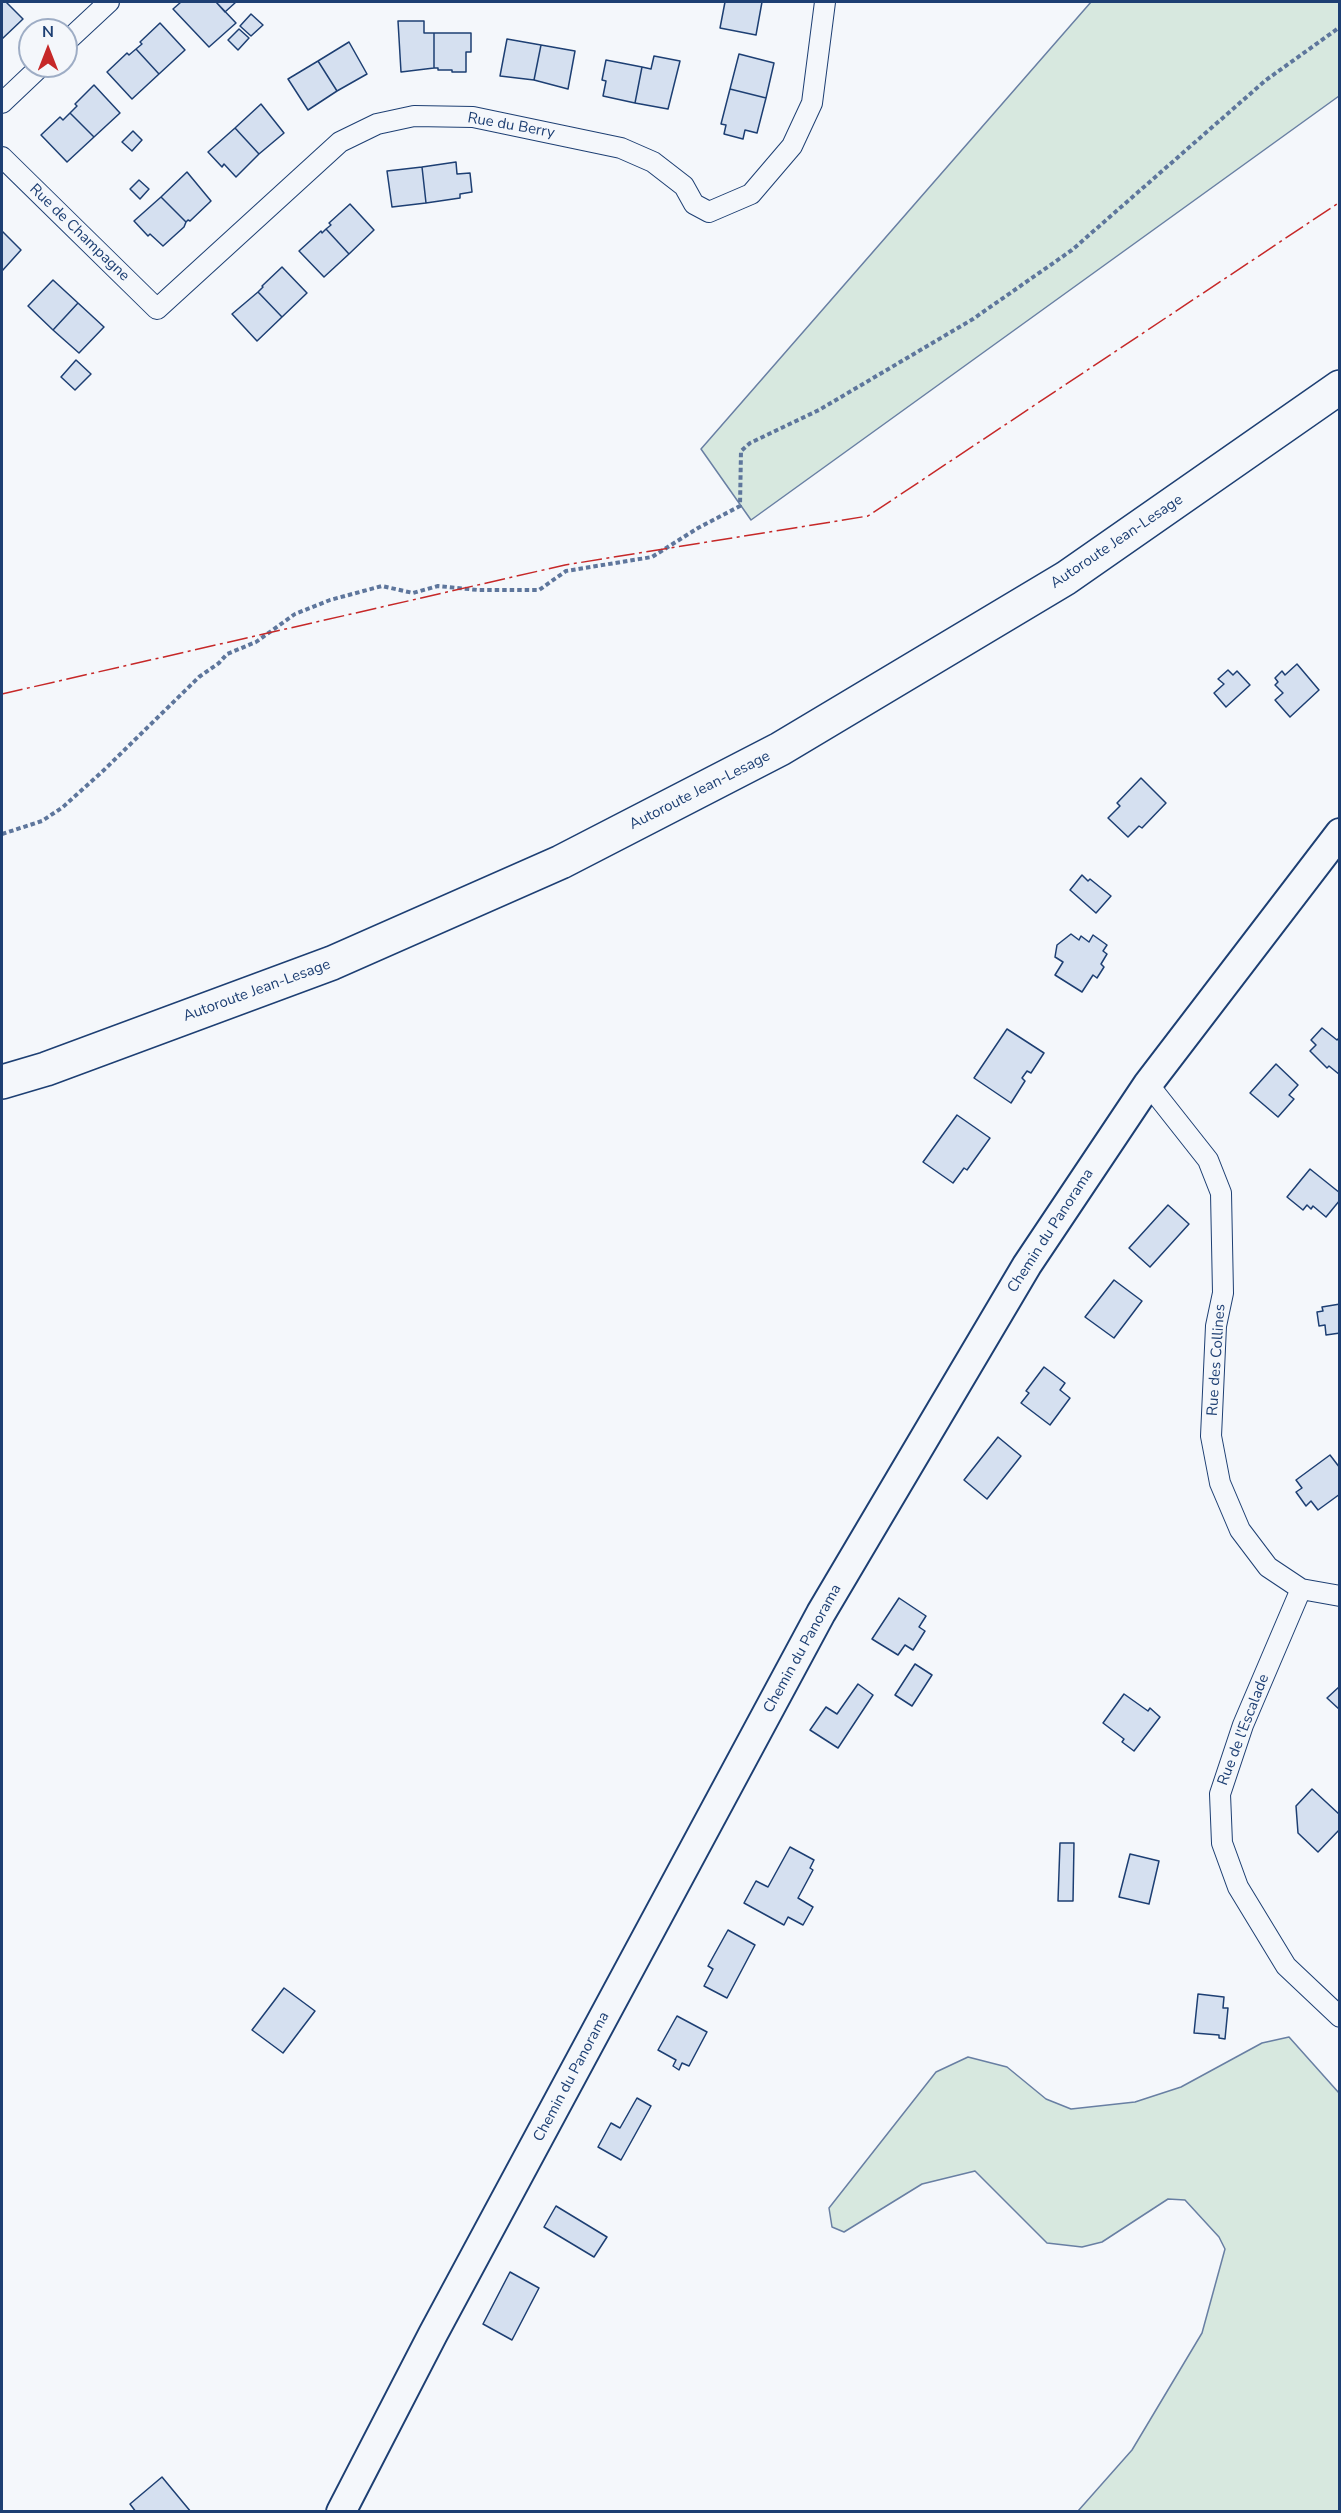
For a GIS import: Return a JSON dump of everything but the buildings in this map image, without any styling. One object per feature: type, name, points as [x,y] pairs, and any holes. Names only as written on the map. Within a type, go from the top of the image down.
[{"type":"highway","name":"Autoroute Jean-Lesage","points":[[2,1082],[46,1069],[332,963],[561,862],[780,749],[1066,578],[1340,387]]},
{"type":"street","points":[[78,31],[110,2]]},
{"type":"street","name":"Rue du Berry","points":[[158,309],[340,142],[377,124],[414,116],[473,117],[621,148],[653,162],[684,186],[694,204],[709,212],[751,194],[792,146],[812,103],[825,2]]},
{"type":"street","points":[[2,103],[28,78]]},
{"type":"street","name":"Rue de Champagne","points":[[2,157],[158,309]]},
{"type":"street","name":"Chemin du Panorama","points":[[341,2511],[821,1613],[1027,1265],[1148,1084],[1340,833]]},
{"type":"street","name":"Rue des Collines","points":[[1148,1084],[1208,1160],[1221,1193],[1223,1293],[1216,1326],[1211,1436],[1220,1483],[1240,1530],[1269,1567],[1301,1589],[1340,1596]]},
{"type":"street","name":"Rue de l'Escalade","points":[[1301,1589],[1243,1725],[1220,1794],[1222,1843],[1238,1887],[1286,1966],[1340,2017]]},
{"type":"path","points":[[2,834],[42,821],[63,807],[105,770],[199,676],[219,663],[226,654],[256,642],[295,614],[330,600],[382,586],[413,593],[438,586],[478,590],[539,590],[566,571],[652,557],[698,528],[740,506],[741,451],[750,443],[819,410],[973,319],[1072,250],[1266,80],[1340,27]]},
{"type":"shaded area","points":[[1091,2],[1339,2],[1339,96],[751,520],[701,449]]},
{"type":"shaded area","points":[[1289,2037],[1339,2093],[1339,2511],[1078,2511],[1132,2450],[1202,2333],[1225,2249],[1219,2237],[1185,2200],[1168,2199],[1102,2242],[1082,2247],[1047,2243],[975,2171],[922,2184],[844,2232],[832,2227],[829,2208],[936,2072],[968,2057],[1007,2067],[1046,2099],[1071,2109],[1135,2102],[1181,2087],[1262,2043]]},
{"type":"power","points":[[2,694],[565,565],[868,516],[1340,202]]}]
